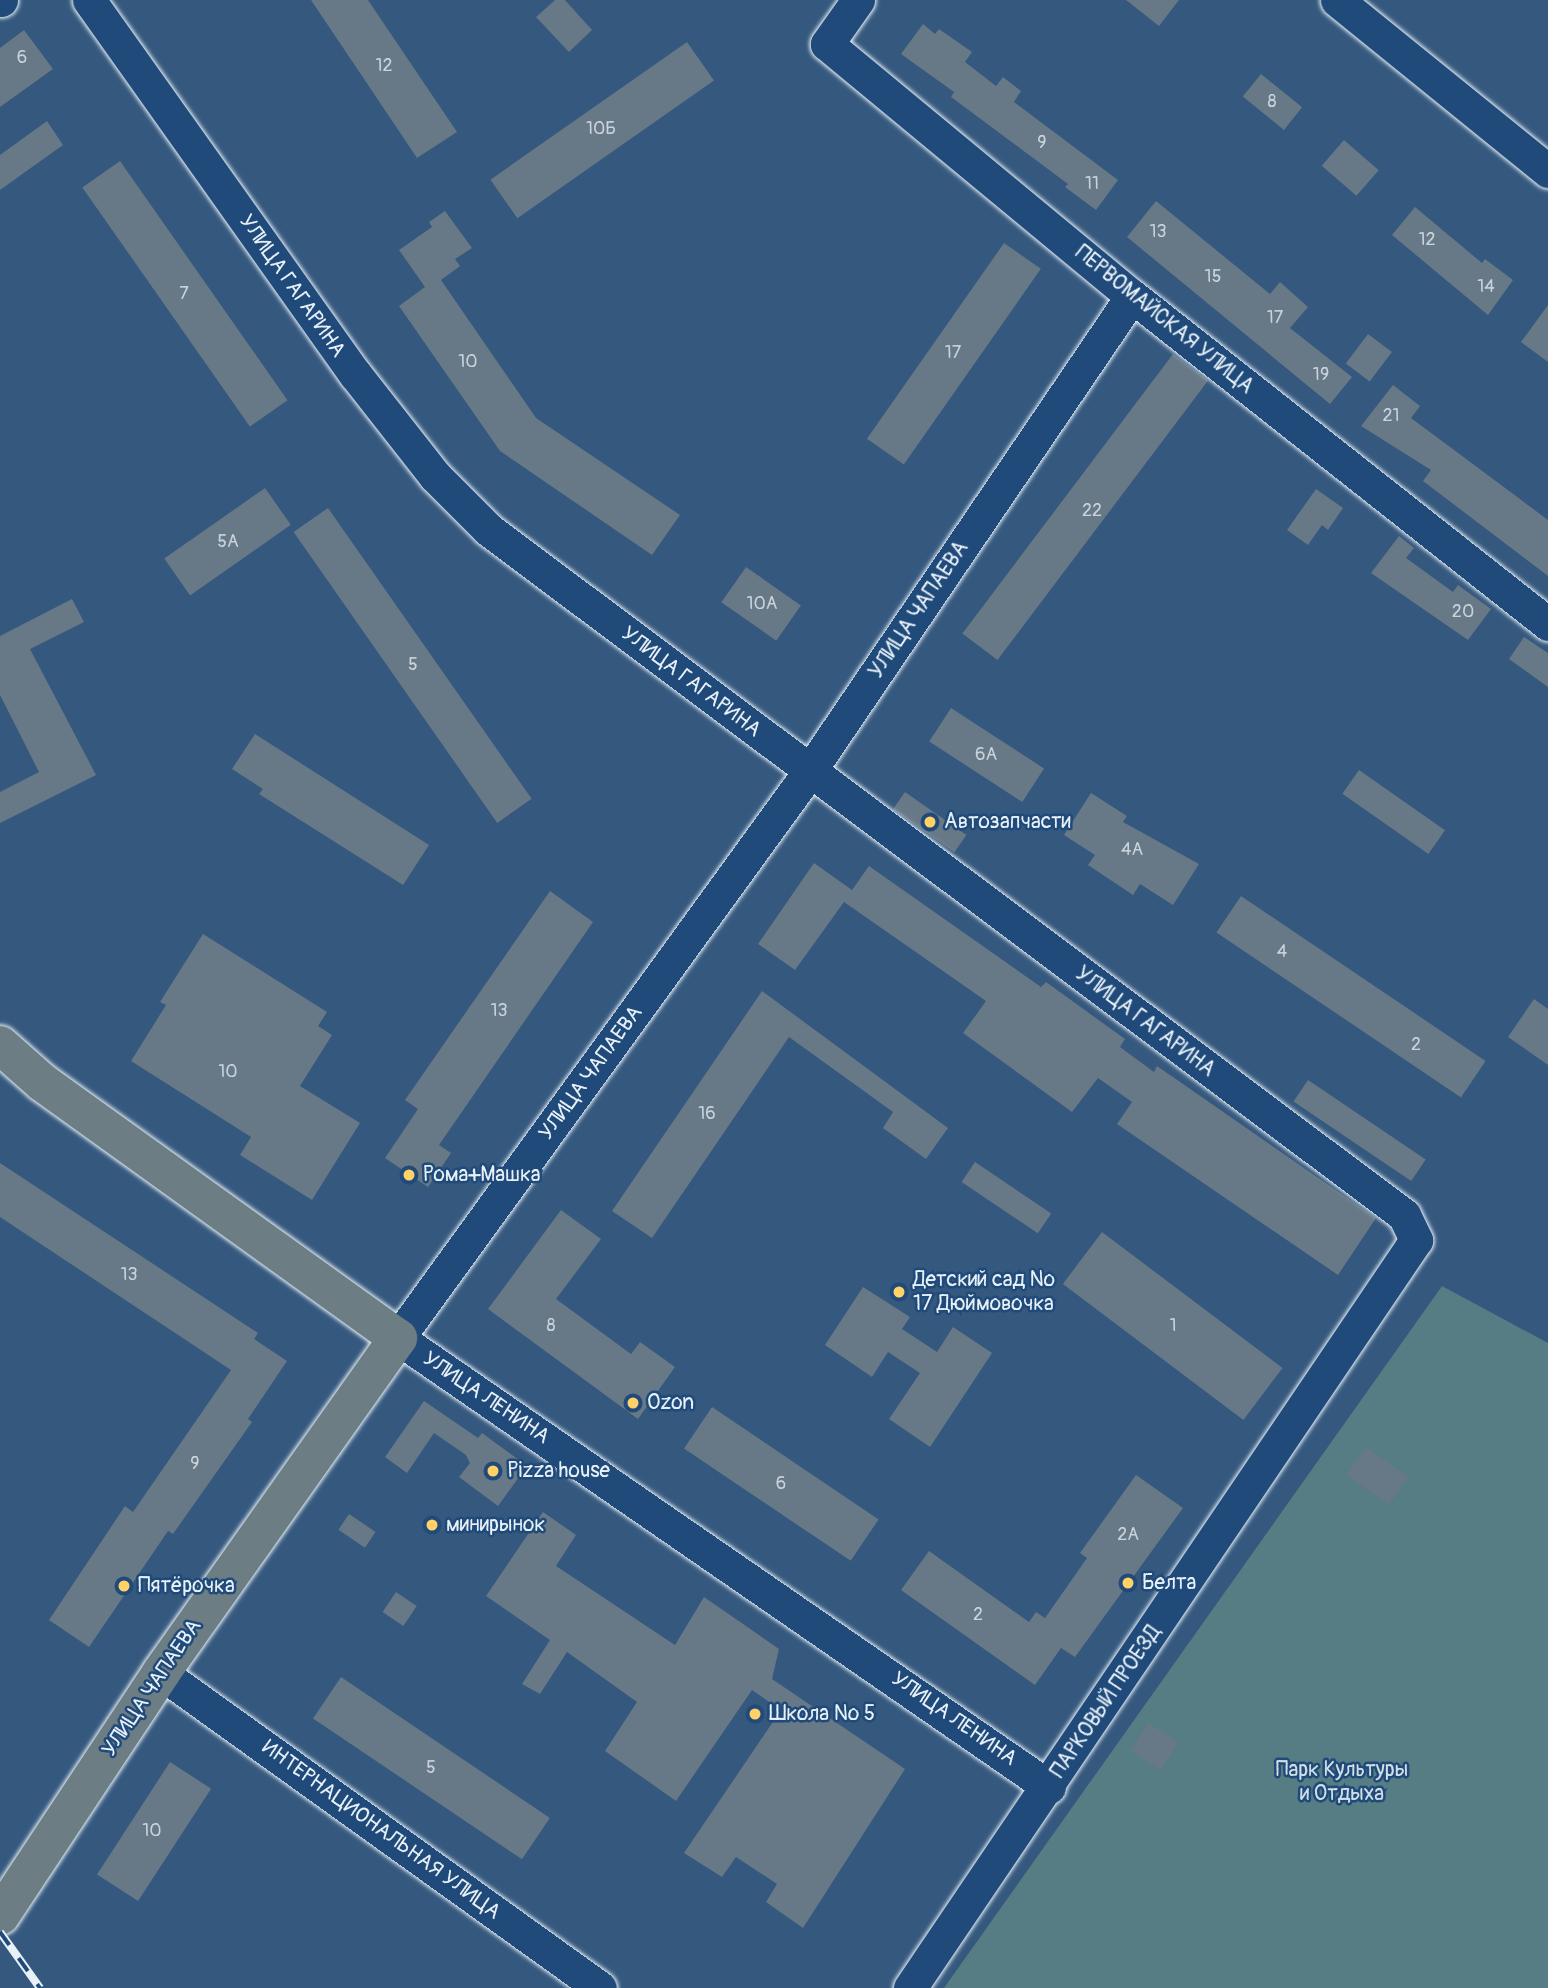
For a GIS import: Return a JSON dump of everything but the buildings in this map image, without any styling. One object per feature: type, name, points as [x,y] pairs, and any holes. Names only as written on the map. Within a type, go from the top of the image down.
[{"type":"main road","name":"УЛИЦА ЛЕНИНА","points":[[0,1045],[43,1083],[398,1338]]},
{"type":"main road","name":"УЛИЦА ЧАПАЕВА","points":[[0,1916],[162,1672],[398,1338]]},
{"type":"street","name":"УЛИЦА ГАГАРИНА","points":[[89,0],[355,374],[435,475],[489,530],[809,772],[1404,1214],[1416,1240]]},
{"type":"street","name":"ПЕРВОМАЙСКАЯ УЛИЦА","points":[[858,0],[827,44],[1132,296],[1548,624]]},
{"type":"street","points":[[1337,0],[1548,171]]},
{"type":"street","name":"УЛИЦА ЧАПАЕВА","points":[[398,1338],[809,772],[1132,296]]},
{"type":"street","name":"ПАРКОВЫЙ ПРОЕЗД","points":[[910,1988],[1049,1787],[1416,1240]]},
{"type":"street","name":"УЛИЦА ЛЕНИНА","points":[[398,1338],[1049,1787]]},
{"type":"street","name":"ИНТЕРНАЦИОНАЛЬНАЯ УЛИЦА","points":[[162,1672],[600,1988]]},
{"type":"green space","name":"Парк Культуры и Отдыха","points":[[1442,1286],[1548,1343],[1548,1988],[944,1988]]},
{"type":"railway","points":[[0,1932],[40,1988]]},
{"type":"place","name":"Автозапчасти","points":[[930,822]]},
{"type":"place","name":"Рома+Машка","points":[[409,1175]]},
{"type":"place","name":"Детский сад № 17 Дюймовочка","points":[[899,1292]]},
{"type":"place","name":"Ozon","points":[[633,1403]]},
{"type":"place","name":"Pizza house","points":[[493,1471]]},
{"type":"place","name":"минирынок","points":[[432,1525]]},
{"type":"place","name":"Белта","points":[[1128,1583]]},
{"type":"place","name":"Пятёрочка","points":[[124,1586]]},
{"type":"place","name":"Школа № 5","points":[[755,1714]]}]
